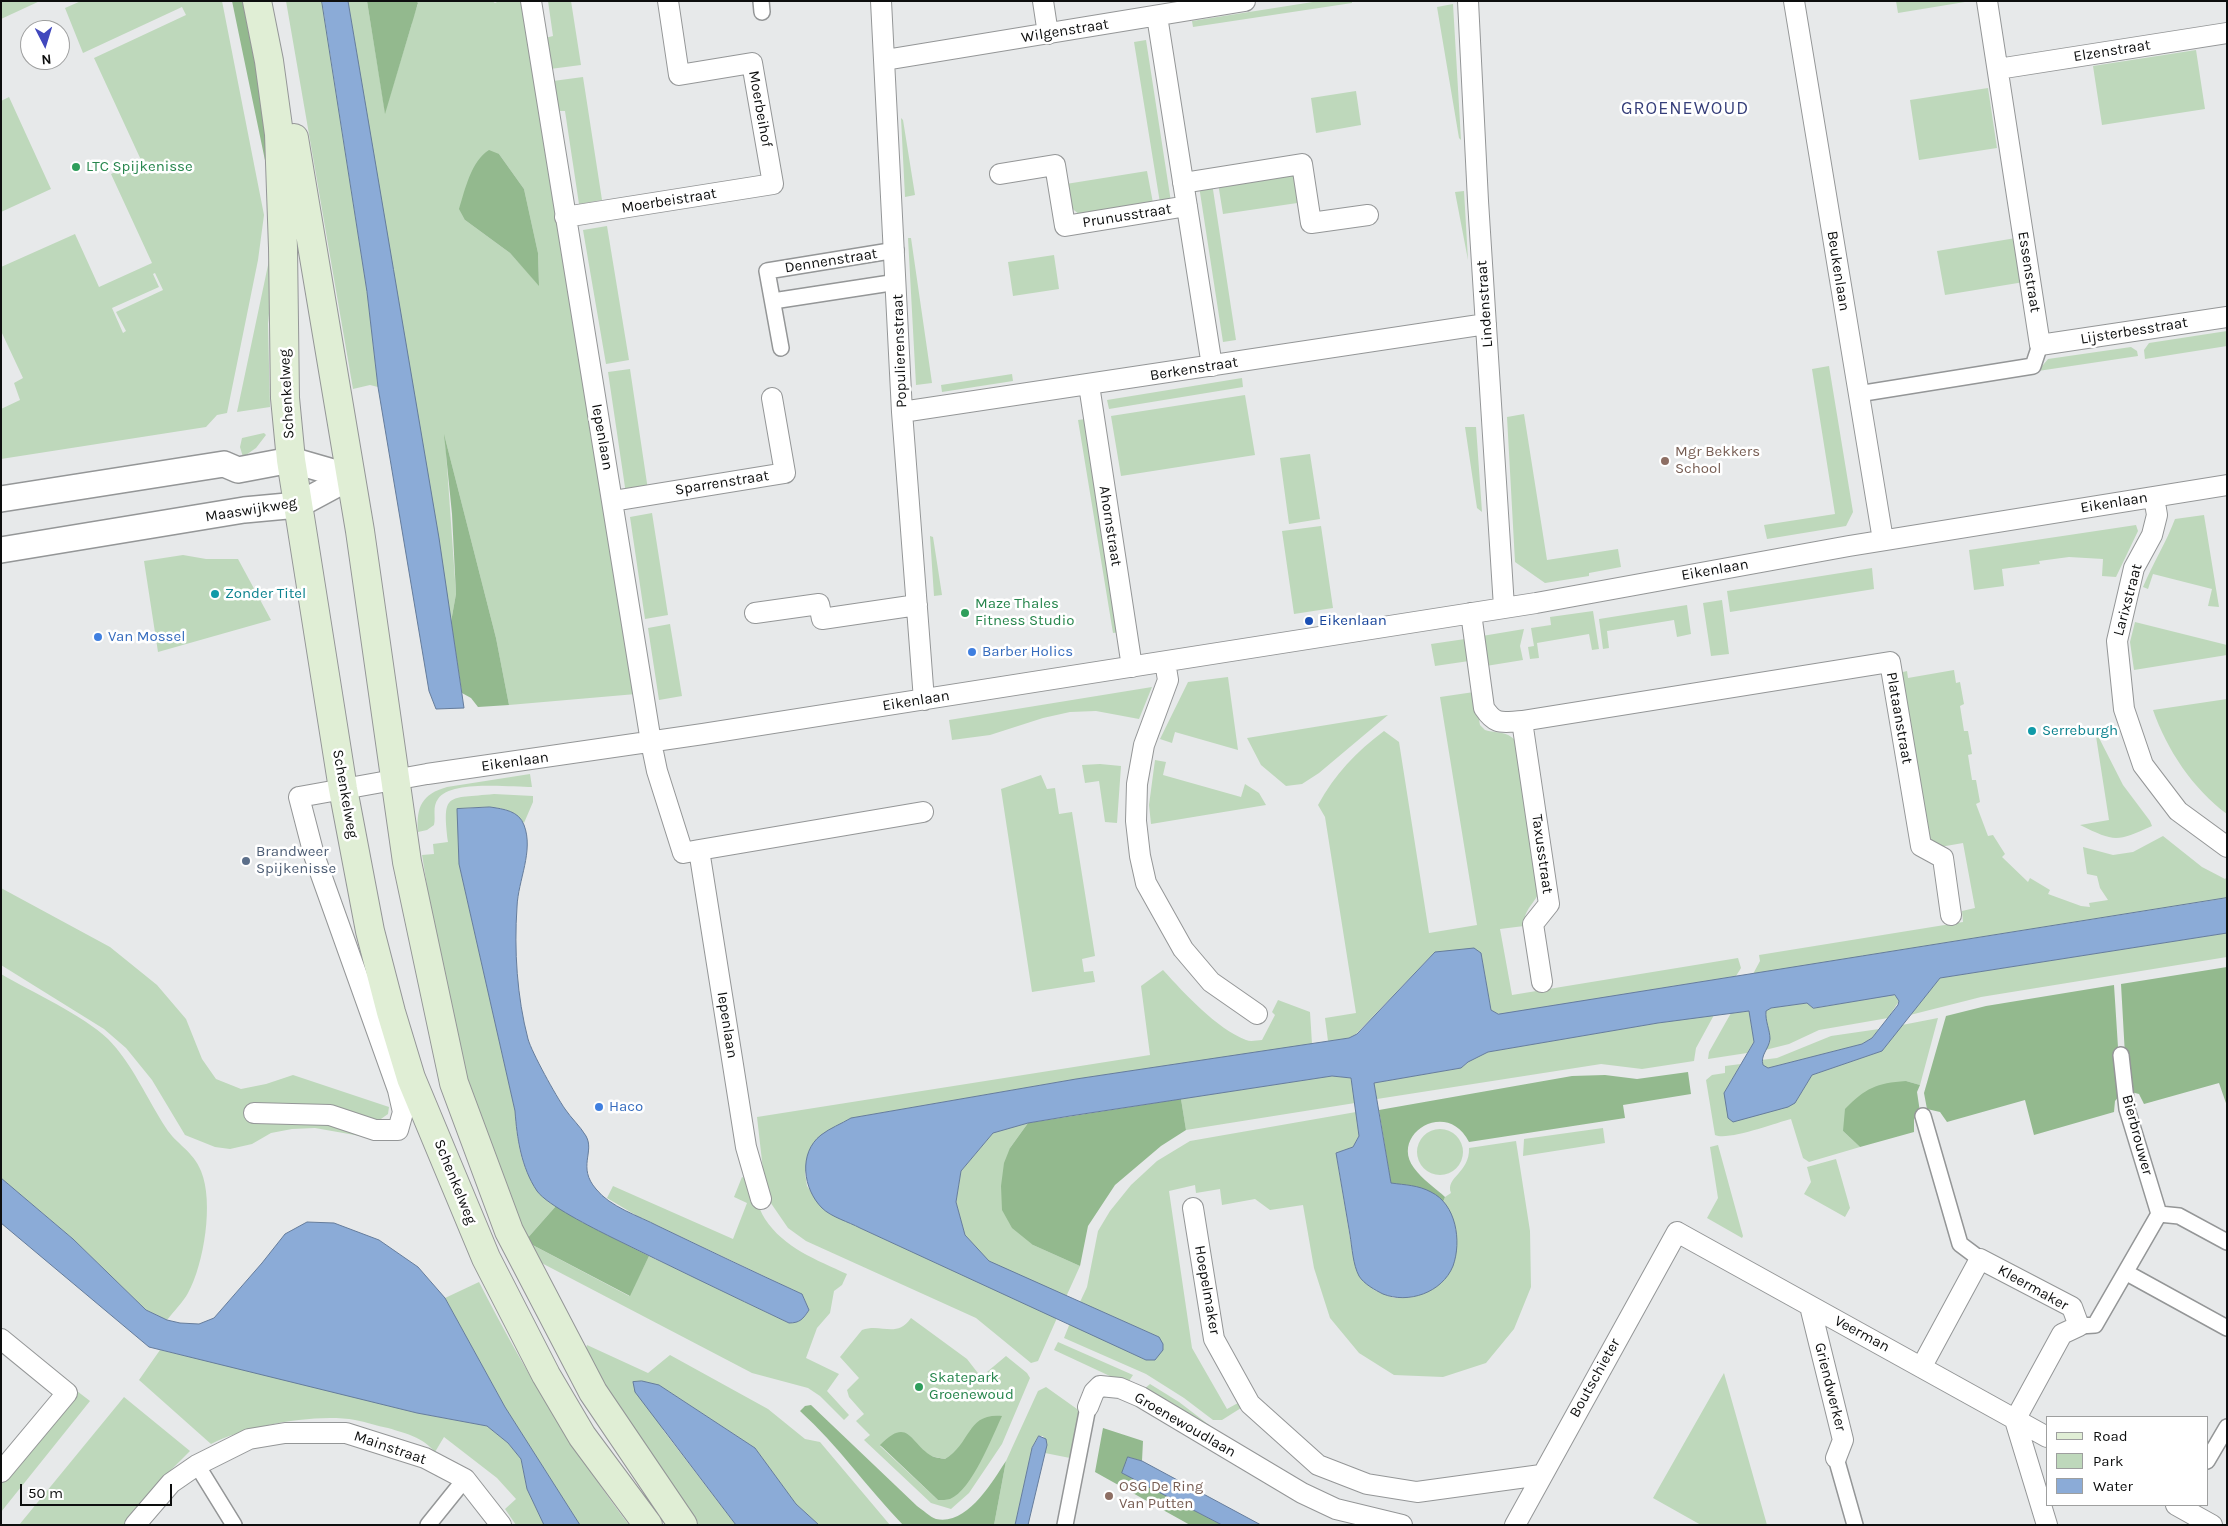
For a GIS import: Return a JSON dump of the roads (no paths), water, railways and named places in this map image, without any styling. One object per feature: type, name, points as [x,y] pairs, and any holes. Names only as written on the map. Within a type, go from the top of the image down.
[{"type":"main road","name":"Schenkelweg","points":[[256,1],[269,60],[279,134],[285,398],[291,460],[343,788],[370,931],[391,1012],[411,1078],[486,1258],[546,1375],[582,1436],[648,1525]]},
{"type":"main road","points":[[271,1],[360,531],[397,780],[407,862],[454,1083],[509,1231],[593,1392],[683,1525]]},
{"type":"street","name":"Iepenlaan","points":[[531,1],[651,742],[683,853],[923,812]]},
{"type":"street","name":"Moerbeihof","points":[[668,1],[679,75],[752,63],[772,184]]},
{"type":"street","name":"Populierenstraat","points":[[881,1],[896,250],[902,412],[924,700]]},
{"type":"street","points":[[1043,1],[1048,34]]},
{"type":"street","name":"Wilgenstraat","points":[[885,60],[1245,1]]},
{"type":"street","name":"Lindenstraat","points":[[1468,1],[1504,607]]},
{"type":"street","name":"Beukenlaan","points":[[1794,1],[1883,540]]},
{"type":"street","name":"Essenstraat","points":[[1987,1],[2040,345]]},
{"type":"street","name":"Prunusstraat","points":[[1157,16],[1212,366]]},
{"type":"street","name":"Elzenstraat","points":[[1998,69],[2227,33]]},
{"type":"street","name":"Prunusstraat","points":[[1183,183],[1302,164],[1310,223],[1368,215]]},
{"type":"street","name":"Prunusstraat","points":[[1000,174],[1055,165],[1065,226],[1187,206]]},
{"type":"street","name":"Moerbeistraat","points":[[565,217],[772,184]]},
{"type":"street","name":"Dennenstraat","points":[[781,348],[768,271],[896,250]]},
{"type":"street","name":"Dennenstraat","points":[[773,301],[897,282]]},
{"type":"street","name":"Lijsterbesstraat","points":[[2040,345],[2227,317]]},
{"type":"street","name":"Berkenstraat","points":[[902,412],[1486,324]]},
{"type":"street","points":[[1858,394],[2033,366],[2040,345]]},
{"type":"street","name":"Ahornstraat","points":[[1089,384],[1132,666]]},
{"type":"street","name":"Sparrenstraat","points":[[613,501],[785,473],[772,398]]},
{"type":"street","points":[[1,499],[224,464],[238,470],[291,460],[350,476]]},
{"type":"street","name":"Maaswijkweg","points":[[1,550],[244,510],[298,505],[350,476]]},
{"type":"street","name":"Eikenlaan","points":[[254,1114],[330,1115],[375,1130],[398,1130],[403,1112],[398,1090],[310,844],[300,798],[343,788],[924,700],[1470,613],[1883,540],[2227,485]]},
{"type":"street","name":"Larixstraat","points":[[2154,497],[2157,515],[2152,535],[2134,568],[2117,641],[2124,709],[2143,765],[2178,811],[2227,848]]},
{"type":"street","points":[[755,613],[819,604],[822,619],[917,605]]},
{"type":"street","points":[[1470,613],[1484,708],[1492,719],[1501,722],[1522,721]]},
{"type":"street","points":[[1165,662],[1168,680],[1144,746],[1137,784],[1136,821],[1140,856],[1146,883],[1183,949],[1211,982],[1257,1014]]},
{"type":"street","name":"Plataanstraat","points":[[1522,721],[1890,662],[1921,846],[1943,858],[1951,915]]},
{"type":"street","name":"Taxusstraat","points":[[1522,721],[1549,904],[1533,924],[1542,982]]},
{"type":"street","name":"Iepenlaan","points":[[699,850],[746,1147],[761,1199]]},
{"type":"street","name":"Bierbrouwer","points":[[2121,1055],[2127,1109],[2159,1214]]},
{"type":"street","name":"Kleermaker","points":[[1923,1116],[1960,1244],[1980,1259],[2072,1308],[2079,1326],[2062,1334],[2015,1420]]},
{"type":"street","name":"Hoepelmaker","points":[[1193,1208],[1214,1338],[1250,1404],[1318,1465],[1367,1484],[1418,1492],[1541,1475]]},
{"type":"street","points":[[2079,1326],[2095,1325],[2127,1273],[2159,1214],[2179,1216],[2227,1242]]},
{"type":"street","name":"Boutschieter","points":[[1515,1525],[1677,1232]]},
{"type":"street","name":"Veerman","points":[[1677,1232],[1922,1366],[2046,1436]]},
{"type":"street","name":"Kleermaker","points":[[1922,1366],[1980,1259]]},
{"type":"street","points":[[2127,1273],[2227,1328]]},
{"type":"street","name":"Griendwerker","points":[[1810,1306],[1843,1440],[1836,1458],[1855,1525]]},
{"type":"street","points":[[1,1340],[67,1393],[1,1472]]},
{"type":"street","name":"Groenewoudlaan","points":[[1065,1525],[1088,1407],[1094,1392],[1100,1386],[1120,1388],[1141,1398],[1302,1493],[1336,1509],[1402,1525]]},
{"type":"street","points":[[2015,1420],[2047,1525]]},
{"type":"street","points":[[2208,1459],[2227,1427]]},
{"type":"street","name":"Mainstraat","points":[[135,1525],[171,1483],[197,1465],[249,1439],[285,1433],[346,1433],[425,1458],[465,1478],[500,1525]]},
{"type":"street","points":[[197,1465],[234,1525]]},
{"type":"street","points":[[428,1525],[465,1478]]},
{"type":"street","points":[[2181,1506],[2212,1525]]},
{"type":"water","points":[[322,1],[348,1],[439,538],[464,708],[436,709],[429,691],[378,387],[367,292]]},
{"type":"water","points":[[490,807],[506,810],[519,817],[522,820],[527,835],[525,866],[518,897],[516,923],[517,973],[524,1023],[530,1045],[556,1095],[586,1136],[589,1148],[587,1167],[590,1181],[609,1201],[625,1210],[802,1294],[809,1310],[799,1321],[789,1323],[611,1237],[550,1203],[537,1191],[527,1172],[521,1152],[515,1111],[459,864],[457,809]]},
{"type":"water","points":[[2227,898],[2227,933],[1940,978],[1882,1051],[1812,1075],[1795,1103],[1788,1107],[1733,1122],[1728,1118],[1724,1093],[1754,1042],[1749,1011],[1658,1023],[1488,1052],[1468,1062],[1461,1068],[1374,1083],[1391,1183],[1416,1187],[1431,1192],[1446,1205],[1455,1224],[1457,1235],[1456,1256],[1448,1275],[1433,1289],[1413,1297],[1393,1297],[1383,1294],[1361,1279],[1355,1267],[1336,1153],[1353,1147],[1359,1136],[1351,1078],[1332,1076],[1070,1116],[1028,1123],[993,1133],[961,1171],[956,1202],[965,1235],[989,1261],[1159,1337],[1163,1344],[1163,1350],[1155,1360],[1146,1360],[835,1217],[822,1208],[807,1181],[806,1161],[814,1143],[821,1135],[851,1118],[1076,1079],[1349,1038],[1357,1034],[1435,952],[1474,948],[1481,953],[1491,1010],[1498,1014]],"holes":[[[1895,995],[1899,1001],[1898,1005],[1872,1038],[1862,1044],[1768,1068],[1763,1065],[1762,1061],[1770,1039],[1766,1011],[1771,1008],[1807,1003],[1813,1008]]]},
{"type":"water","points":[[1,1178],[73,1239],[146,1310],[167,1320],[180,1323],[199,1324],[214,1318],[285,1234],[307,1222],[334,1223],[379,1240],[418,1267],[445,1298],[505,1407],[580,1525],[544,1525],[527,1489],[521,1459],[508,1443],[487,1426],[417,1413],[149,1347],[1,1223]]},
{"type":"water","points":[[642,1381],[659,1385],[755,1448],[796,1504],[819,1525],[736,1525],[635,1392],[633,1382]]},
{"type":"water","points":[[1039,1436],[1046,1439],[1047,1445],[1028,1525],[1015,1525],[1032,1448]]},
{"type":"water","points":[[1128,1457],[1142,1461],[1261,1525],[1222,1525],[1122,1473]]},
{"type":"place","name":"LTC Spijkenisse","points":[[76,167]]},
{"type":"place","name":"Mgr Bekkers School","points":[[1665,461]]},
{"type":"place","name":"Zonder Titel","points":[[215,594]]},
{"type":"place","name":"Maze Thales Fitness Studio","points":[[965,613]]},
{"type":"place","name":"Eikenlaan","points":[[1309,621]]},
{"type":"place","name":"Van Mossel","points":[[98,637]]},
{"type":"place","name":"Barber Holics","points":[[972,652]]},
{"type":"place","name":"Serreburgh","points":[[2032,731]]},
{"type":"place","name":"Brandweer Spijkenisse","points":[[246,861]]},
{"type":"place","name":"Haco","points":[[599,1107]]},
{"type":"place","name":"Skatepark Groenewoud","points":[[919,1387]]},
{"type":"place","name":"OSG De Ring Van Putten","points":[[1109,1496]]},
{"type":"district","name":"GROENEWOUD","points":[[1685,109]]}]
